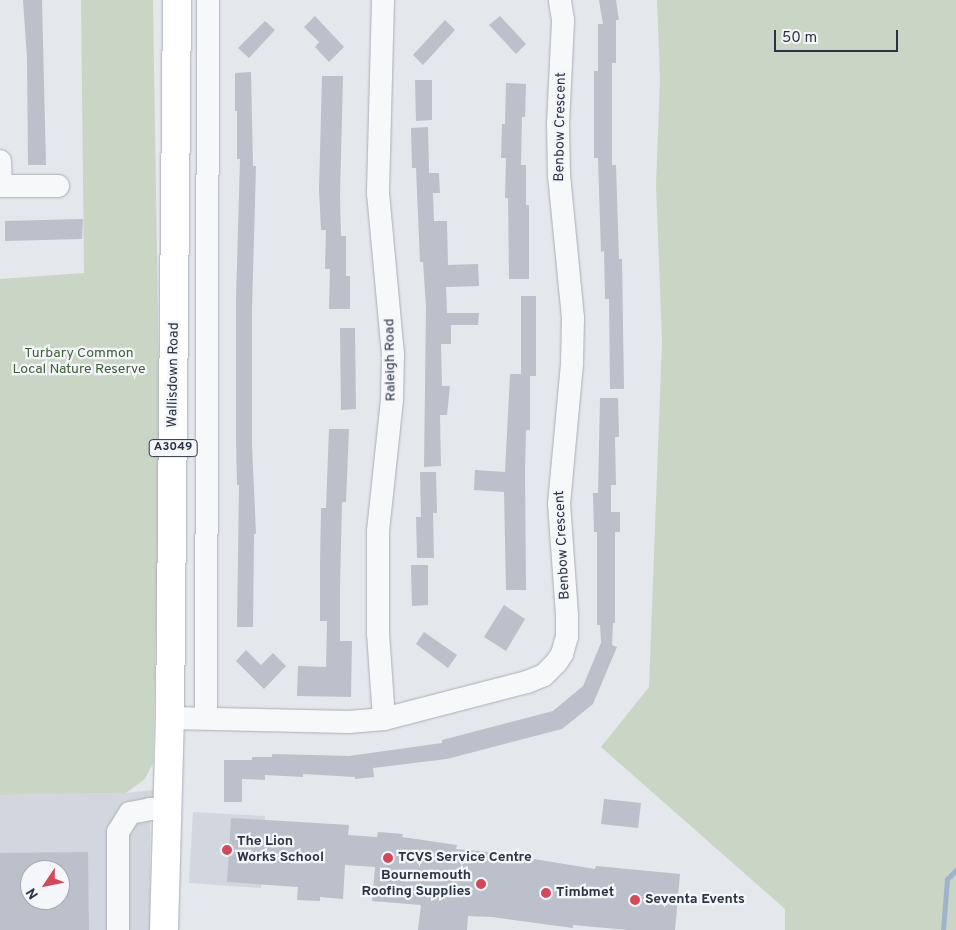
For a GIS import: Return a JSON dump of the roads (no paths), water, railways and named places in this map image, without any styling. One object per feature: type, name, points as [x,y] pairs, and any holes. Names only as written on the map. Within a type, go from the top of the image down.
[{"type":"main road","name":"Wallisdown Road","points":[[164,930],[169,809],[178,61],[177,0]]},
{"type":"street","points":[[206,718],[208,0]]},
{"type":"street","name":"Raleigh Road","points":[[383,0],[378,192],[381,247],[389,303],[393,355],[392,400],[378,532],[378,633],[384,720]]},
{"type":"street","name":"Benbow Crescent","points":[[170,718],[349,722],[384,720],[528,682],[544,675],[562,654],[566,637],[559,504],[572,363],[573,318],[559,175],[558,124],[563,20],[560,0]]},
{"type":"street","points":[[178,61],[209,63]]},
{"type":"street","points":[[0,160],[1,186],[58,186]]},
{"type":"street","points":[[118,930],[118,832],[130,813],[150,809],[169,809]]},
{"type":"waterway","points":[[943,930],[947,879],[956,870]]},
{"type":"place","name":"The Lion Works School","points":[[227,850]]},
{"type":"place","name":"TCVS Service Centre","points":[[388,858]]},
{"type":"place","name":"Bournemouth Roofing Supplies","points":[[481,884]]},
{"type":"place","name":"Timbmet","points":[[546,893]]},
{"type":"place","name":"Seventa Events","points":[[635,900]]},
{"type":"park label","name":"Turbary Common Local Nature Reserve","points":[[79,362]]}]
